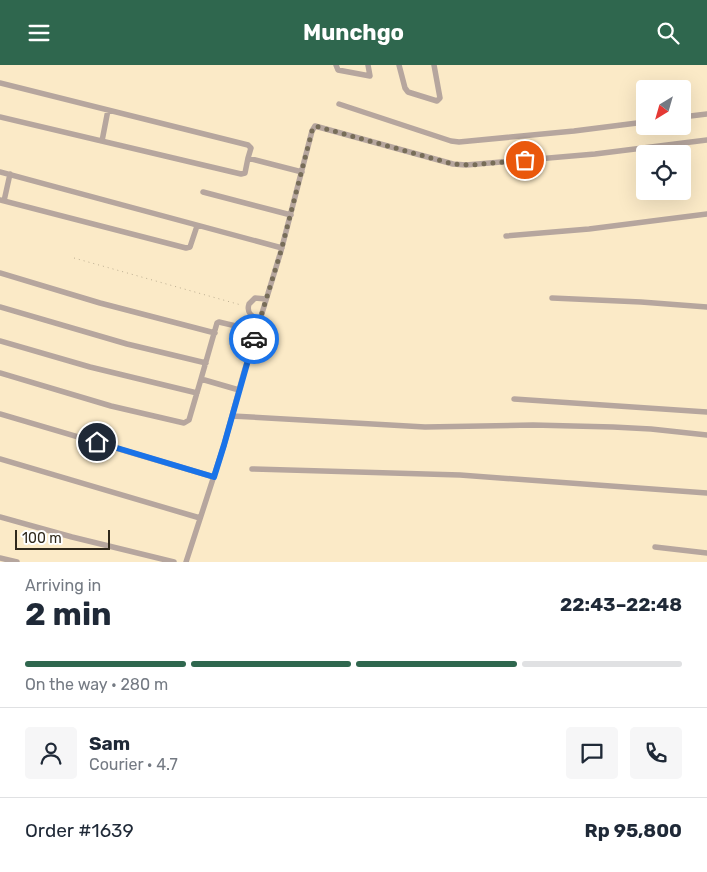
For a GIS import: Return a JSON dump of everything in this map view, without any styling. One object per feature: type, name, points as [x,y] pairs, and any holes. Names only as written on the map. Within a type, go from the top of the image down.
[{"type":"street","points":[[336,65],[338,70],[370,76],[368,65]]},
{"type":"street","points":[[399,65],[402,79],[408,92],[438,101],[440,98],[434,65]]},
{"type":"street","points":[[0,83],[248,145],[251,148],[245,173],[241,174],[0,117]]},
{"type":"street","points":[[339,104],[451,141],[574,131],[636,123]]},
{"type":"street","points":[[102,141],[108,110]]},
{"type":"street","points":[[691,116],[707,114]]},
{"type":"street","points":[[186,562],[214,477],[282,248],[312,131],[316,126],[453,164],[466,165],[595,154],[707,140]]},
{"type":"street","points":[[248,158],[302,172]]},
{"type":"street","points":[[0,172],[282,248]]},
{"type":"street","points":[[10,174],[2,201],[186,249],[190,247],[197,226]]},
{"type":"street","points":[[203,192],[290,215]]},
{"type":"street","points":[[506,236],[589,229],[707,214]]},
{"type":"street","points":[[0,273],[100,303],[215,333]]},
{"type":"street","points":[[260,320],[250,315],[248,307],[250,301],[255,298],[266,299]]},
{"type":"street","points":[[552,298],[707,307]]},
{"type":"street","points":[[0,307],[127,344],[206,363]]},
{"type":"street","points":[[0,373],[111,406],[184,423],[189,421],[219,322],[256,331]]},
{"type":"street","points":[[0,341],[90,367],[197,393]]},
{"type":"street","points":[[201,379],[239,390]]},
{"type":"street","points":[[514,399],[707,412]]},
{"type":"street","points":[[0,415],[214,477]]},
{"type":"street","points":[[232,416],[415,427],[534,425],[613,427],[707,435]]},
{"type":"street","points":[[0,459],[200,518]]},
{"type":"street","points":[[252,469],[460,475],[707,493]]},
{"type":"street","points":[[0,517],[174,562]]},
{"type":"street","points":[[655,547],[707,553]]},
{"type":"street","points":[[0,558],[17,562]]},
{"type":"path","points":[[74,258],[248,307]]},
{"type":"way so far","points":[[254,339],[281,251],[312,129],[315,126],[453,164],[472,165],[525,160]]},
{"type":"route","points":[[97,442],[214,477],[254,339]]}]
